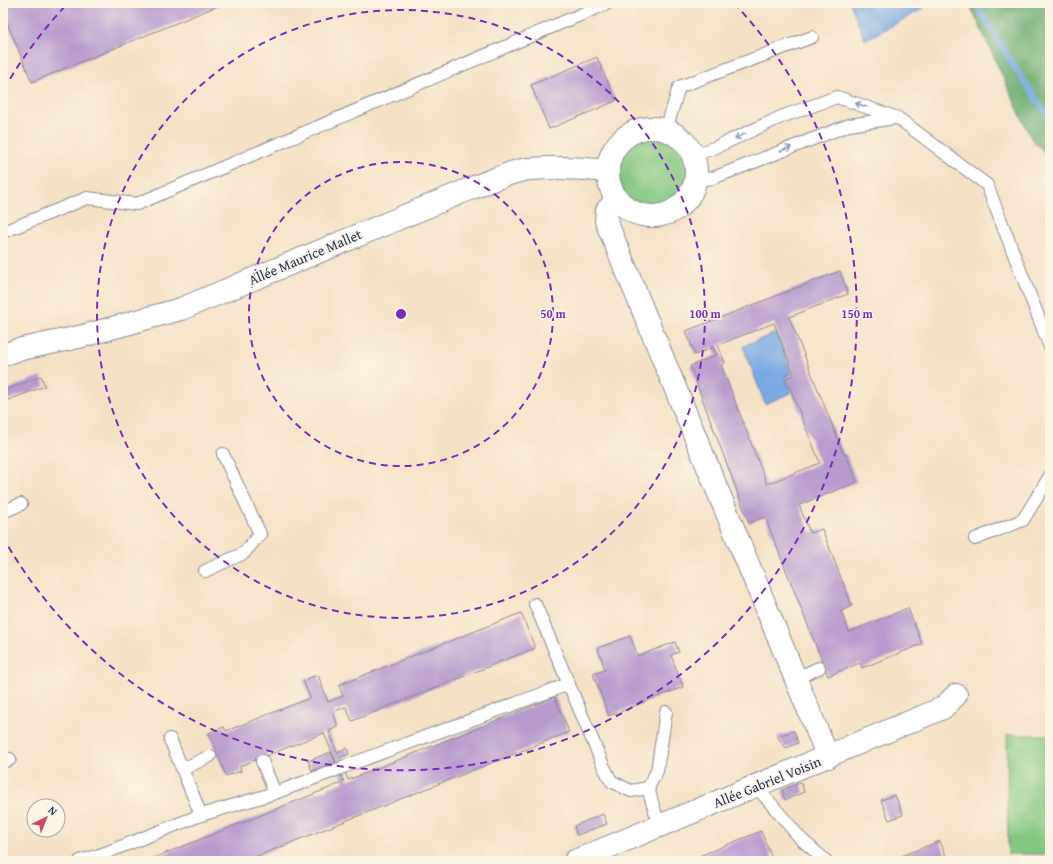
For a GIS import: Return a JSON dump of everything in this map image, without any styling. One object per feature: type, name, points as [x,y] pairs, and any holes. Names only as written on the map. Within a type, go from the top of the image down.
[{"type":"street","points":[[652,127],[666,130],[682,139],[689,146],[694,155],[697,168],[697,180],[686,201],[673,212],[656,217],[640,215],[627,209],[617,200],[609,182],[607,171],[609,162],[617,145],[625,137],[640,129],[652,127]]},
{"type":"street","name":"Allée Maurice Mallet","points":[[3,355],[17,350],[79,337],[181,309],[472,188],[511,174],[530,169],[572,167],[607,171]]},
{"type":"street","points":[[617,200],[607,210],[606,221],[828,756]]},
{"type":"street","name":"Allée Gabriel Voisin","points":[[583,859],[943,708],[956,695]]},
{"type":"lane","points":[[3,232],[87,198],[136,204],[608,3]]},
{"type":"lane","points":[[666,130],[679,87],[812,36]]},
{"type":"lane","points":[[694,155],[714,148],[781,117],[837,96],[898,118],[987,185],[1050,347]]},
{"type":"lane","points":[[697,180],[713,178],[849,125],[898,118]]},
{"type":"lane","points":[[205,571],[244,553],[260,534],[223,454]]},
{"type":"lane","points":[[975,538],[1023,520],[1050,476]]},
{"type":"lane","points":[[3,512],[21,504]]},
{"type":"lane","points":[[535,604],[611,781],[631,791],[648,788]]},
{"type":"lane","points":[[796,678],[818,668]]},
{"type":"lane","points":[[80,861],[99,858],[201,815],[275,793],[569,684]]},
{"type":"lane","points":[[659,826],[648,788],[657,771],[666,712]]},
{"type":"lane","points":[[170,739],[201,815]]},
{"type":"lane","points":[[183,769],[210,756]]},
{"type":"lane","points":[[262,761],[275,793]]},
{"type":"lane","points":[[756,786],[801,839],[826,861]]},
{"type":"green space","points":[[969,3],[1050,3],[1050,159],[1031,138]]},
{"type":"green space","points":[[653,138],[666,141],[678,148],[685,160],[688,173],[685,186],[678,198],[666,205],[653,208],[640,205],[628,198],[621,186],[618,173],[621,160],[628,148],[640,141]]},
{"type":"green space","points":[[1007,735],[1050,735],[1050,854],[1008,854]]},
{"type":"water","points":[[850,3],[920,3],[923,9],[865,40]]},
{"type":"water","points":[[776,333],[792,374],[785,377],[791,393],[765,404],[743,346]]},
{"type":"building","points":[[3,3],[225,3],[32,82],[3,13]]},
{"type":"building","points":[[597,57],[616,101],[549,129],[531,85]]},
{"type":"building","points":[[840,271],[848,294],[789,317],[844,455],[846,454],[857,482],[799,505],[810,533],[822,529],[852,606],[841,611],[849,632],[908,608],[922,644],[862,668],[860,663],[828,676],[765,517],[749,523],[690,366],[717,355],[713,347],[695,355],[686,331]],"holes":[[[774,323],[794,375],[786,378],[820,463],[767,484],[721,365],[725,363],[718,345]]]},
{"type":"building","points":[[41,376],[45,386],[3,402],[3,391]]},
{"type":"building","points":[[521,613],[535,648],[352,721],[346,707],[333,712],[338,727],[329,731],[337,752],[347,748],[349,754],[340,758],[348,780],[555,697],[569,732],[245,861],[146,861],[344,782],[324,733],[240,766],[241,771],[226,776],[209,733],[224,727],[226,731],[310,698],[303,680],[318,675],[328,702],[343,696],[339,685]]},
{"type":"building","points":[[630,636],[638,656],[675,642],[679,652],[671,655],[683,687],[609,716],[593,674],[605,670],[598,648]]},
{"type":"building","points":[[794,731],[798,743],[786,748],[777,736]]},
{"type":"building","points":[[331,752],[335,762],[312,771],[308,761]]},
{"type":"building","points":[[801,782],[804,792],[785,800],[782,790]]},
{"type":"building","points":[[895,795],[903,815],[889,820],[881,800]]},
{"type":"building","points":[[603,814],[607,824],[577,835],[574,826]]},
{"type":"building","points":[[761,831],[773,861],[687,861]]},
{"type":"building","points":[[940,841],[948,861],[894,861],[893,859]]},
{"type":"waterway","points":[[976,3],[1020,76],[1050,119]]}]
